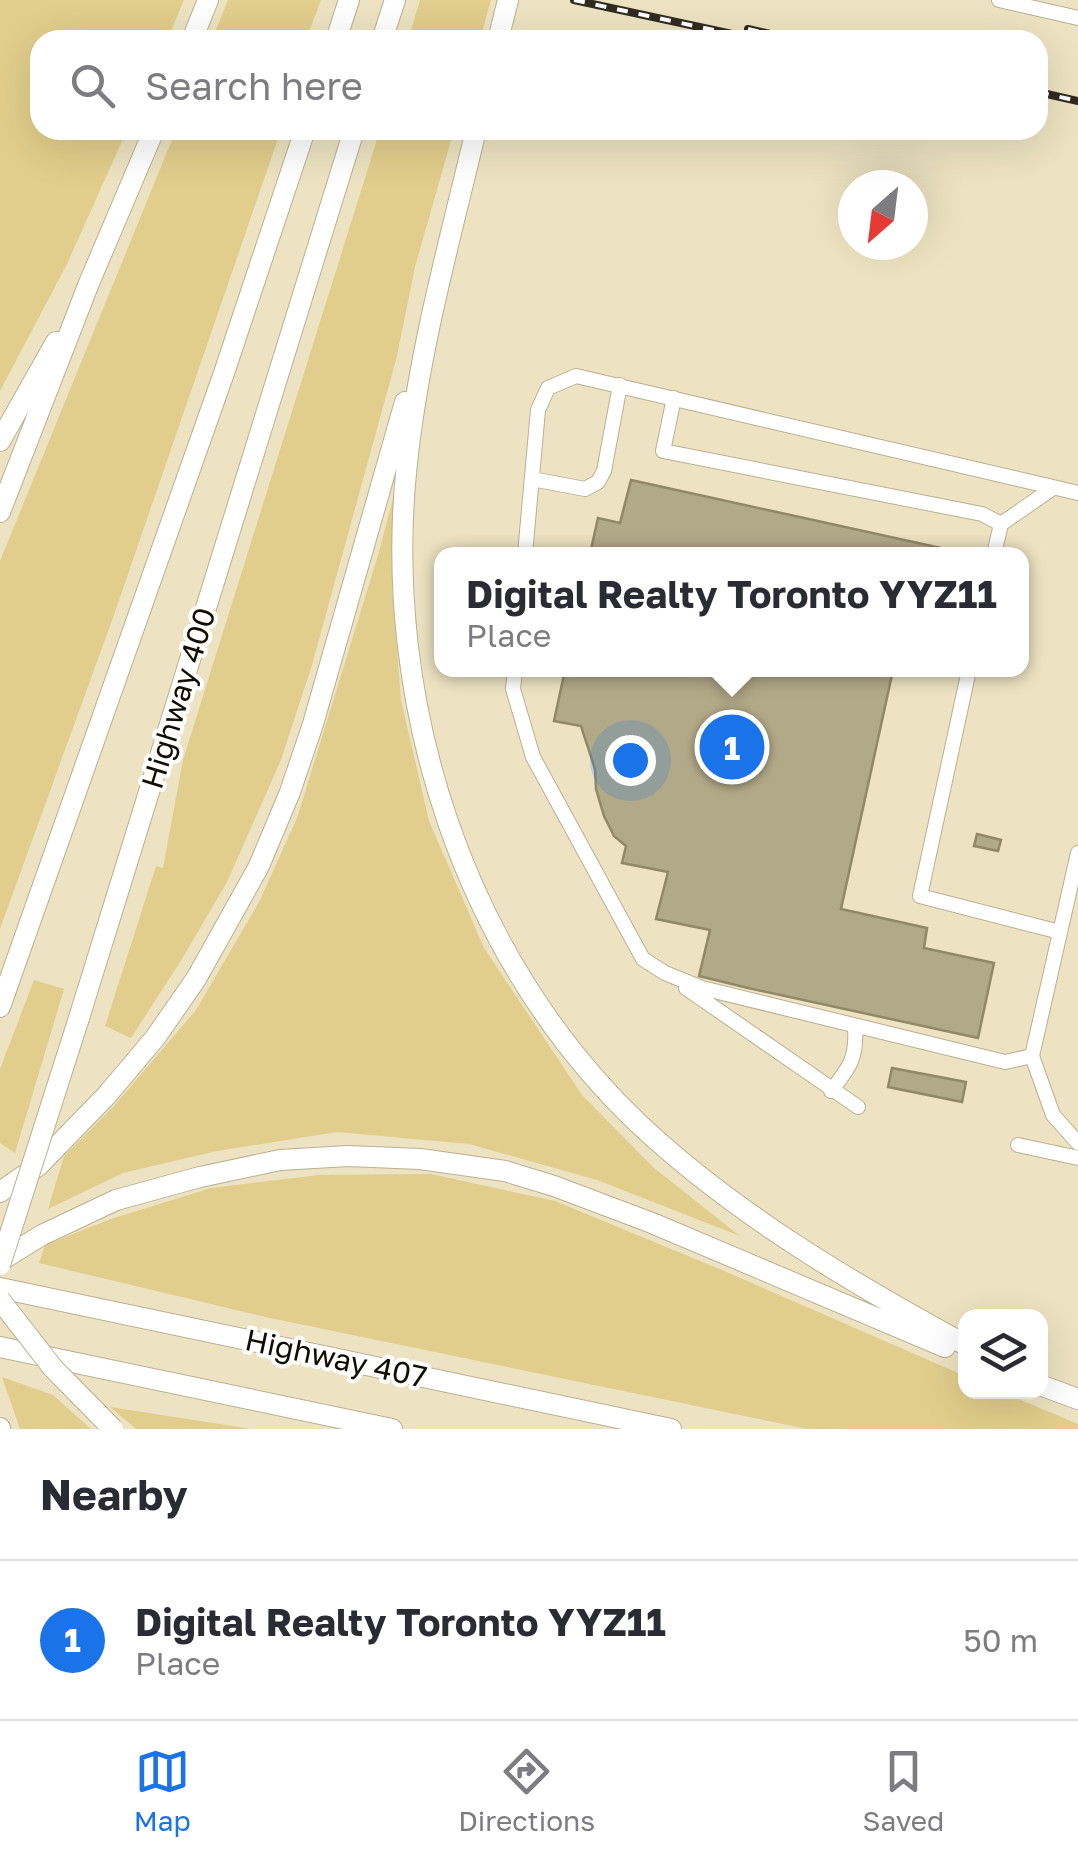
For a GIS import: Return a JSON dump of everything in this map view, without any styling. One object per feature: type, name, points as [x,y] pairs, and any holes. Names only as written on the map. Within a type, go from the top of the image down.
[{"type":"highway","points":[[196,30],[208,0]]},
{"type":"highway","points":[[339,30],[349,0]]},
{"type":"highway","points":[[385,30],[395,0]]},
{"type":"highway","points":[[500,30],[508,0]]},
{"type":"highway","points":[[0,512],[150,140]]},
{"type":"highway","name":"Highway 400","points":[[0,1007],[303,140]]},
{"type":"highway","name":"Highway 400","points":[[0,1263],[351,140]]},
{"type":"highway","points":[[474,140],[417,388],[406,466],[404,534],[404,605],[414,684],[430,762],[456,846],[488,920],[533,997],[624,1109],[666,1148],[758,1218],[958,1341]]},
{"type":"highway","points":[[0,441],[89,283]]},
{"type":"highway","points":[[0,1192],[38,1166],[156,1038],[196,979],[259,866],[313,724],[432,314]]},
{"type":"highway","points":[[0,1263],[42,1235],[116,1200],[200,1177],[280,1160],[348,1156],[420,1159],[491,1169],[554,1186],[958,1352]]},
{"type":"highway","name":"Highway 407","points":[[0,1288],[671,1429]]},
{"type":"highway","points":[[0,1300],[53,1368],[113,1429]]},
{"type":"highway","name":"Highway 407","points":[[0,1347],[392,1429]]},
{"type":"lane","points":[[998,0],[1078,18]]},
{"type":"lane","points":[[526,547],[538,410],[548,388],[576,376],[1078,494]]},
{"type":"lane","points":[[532,479],[585,488],[598,482],[604,471],[620,386]]},
{"type":"lane","points":[[674,398],[663,451],[982,514],[1001,524]]},
{"type":"lane","points":[[996,547],[1001,524],[1053,488]]},
{"type":"lane","points":[[514,677],[513,689],[533,757],[643,959],[858,1107]]},
{"type":"lane","points":[[967,677],[920,896],[1060,932]]},
{"type":"lane","points":[[1078,853],[1032,1056],[1054,1115],[1078,1143]]},
{"type":"lane","points":[[665,973],[702,988],[1004,1062],[1032,1056]]},
{"type":"lane","points":[[831,1091],[851,1066],[855,1026]]},
{"type":"lane","points":[[1018,1145],[1078,1158]]},
{"type":"shaded area","points":[[0,0],[184,0],[171,30],[30,30],[30,140],[123,140],[67,264],[0,391]]},
{"type":"shaded area","points":[[228,0],[321,0],[310,30],[216,30]]},
{"type":"shaded area","points":[[420,0],[491,0],[483,30],[411,30]]},
{"type":"shaded area","points":[[172,140],[278,140],[115,612],[0,929],[0,561]]},
{"type":"shaded area","points":[[377,140],[451,140],[415,267],[397,356],[312,665],[281,760],[227,882],[131,1038],[105,1026],[156,866],[163,868],[183,760]]},
{"type":"shaded area","points":[[397,483],[392,586],[401,700],[429,821],[484,948],[582,1095],[654,1168],[740,1236],[597,1180],[469,1144],[337,1132],[217,1151],[123,1173],[48,1209],[64,1156],[113,1107],[196,1010],[259,902],[297,818]]},
{"type":"shaded area","points":[[34,980],[64,989],[15,1153],[0,1143],[0,1069]]},
{"type":"shaded area","points":[[431,1174],[555,1201],[958,1373],[958,1399],[1019,1399],[1078,1424],[1078,1429],[807,1429],[270,1318],[39,1263],[45,1245],[111,1219],[211,1188],[319,1175]]},
{"type":"shaded area","points":[[2,1377],[53,1395],[91,1429],[20,1429]]},
{"type":"shaded area","points":[[110,1407],[252,1429],[136,1429]]},
{"type":"building","points":[[631,480],[936,547],[592,547],[598,518],[620,523]]},
{"type":"building","points":[[563,677],[891,677],[841,909],[927,928],[924,948],[994,963],[978,1038],[699,976],[710,930],[656,919],[668,872],[622,863],[626,846],[614,836],[604,816],[581,726],[554,721]]},
{"type":"building","points":[[977,834],[1001,840],[998,851],[974,846]]},
{"type":"building","points":[[892,1068],[966,1082],[962,1102],[888,1087]]},
{"type":"railway","points":[[574,0],[714,30]]},
{"type":"railway","points":[[748,29],[752,30]]},
{"type":"railway","points":[[1048,94],[1078,101]]},
{"type":"place","name":"Digital Realty Toronto YYZ11","points":[[732,747]]}]
